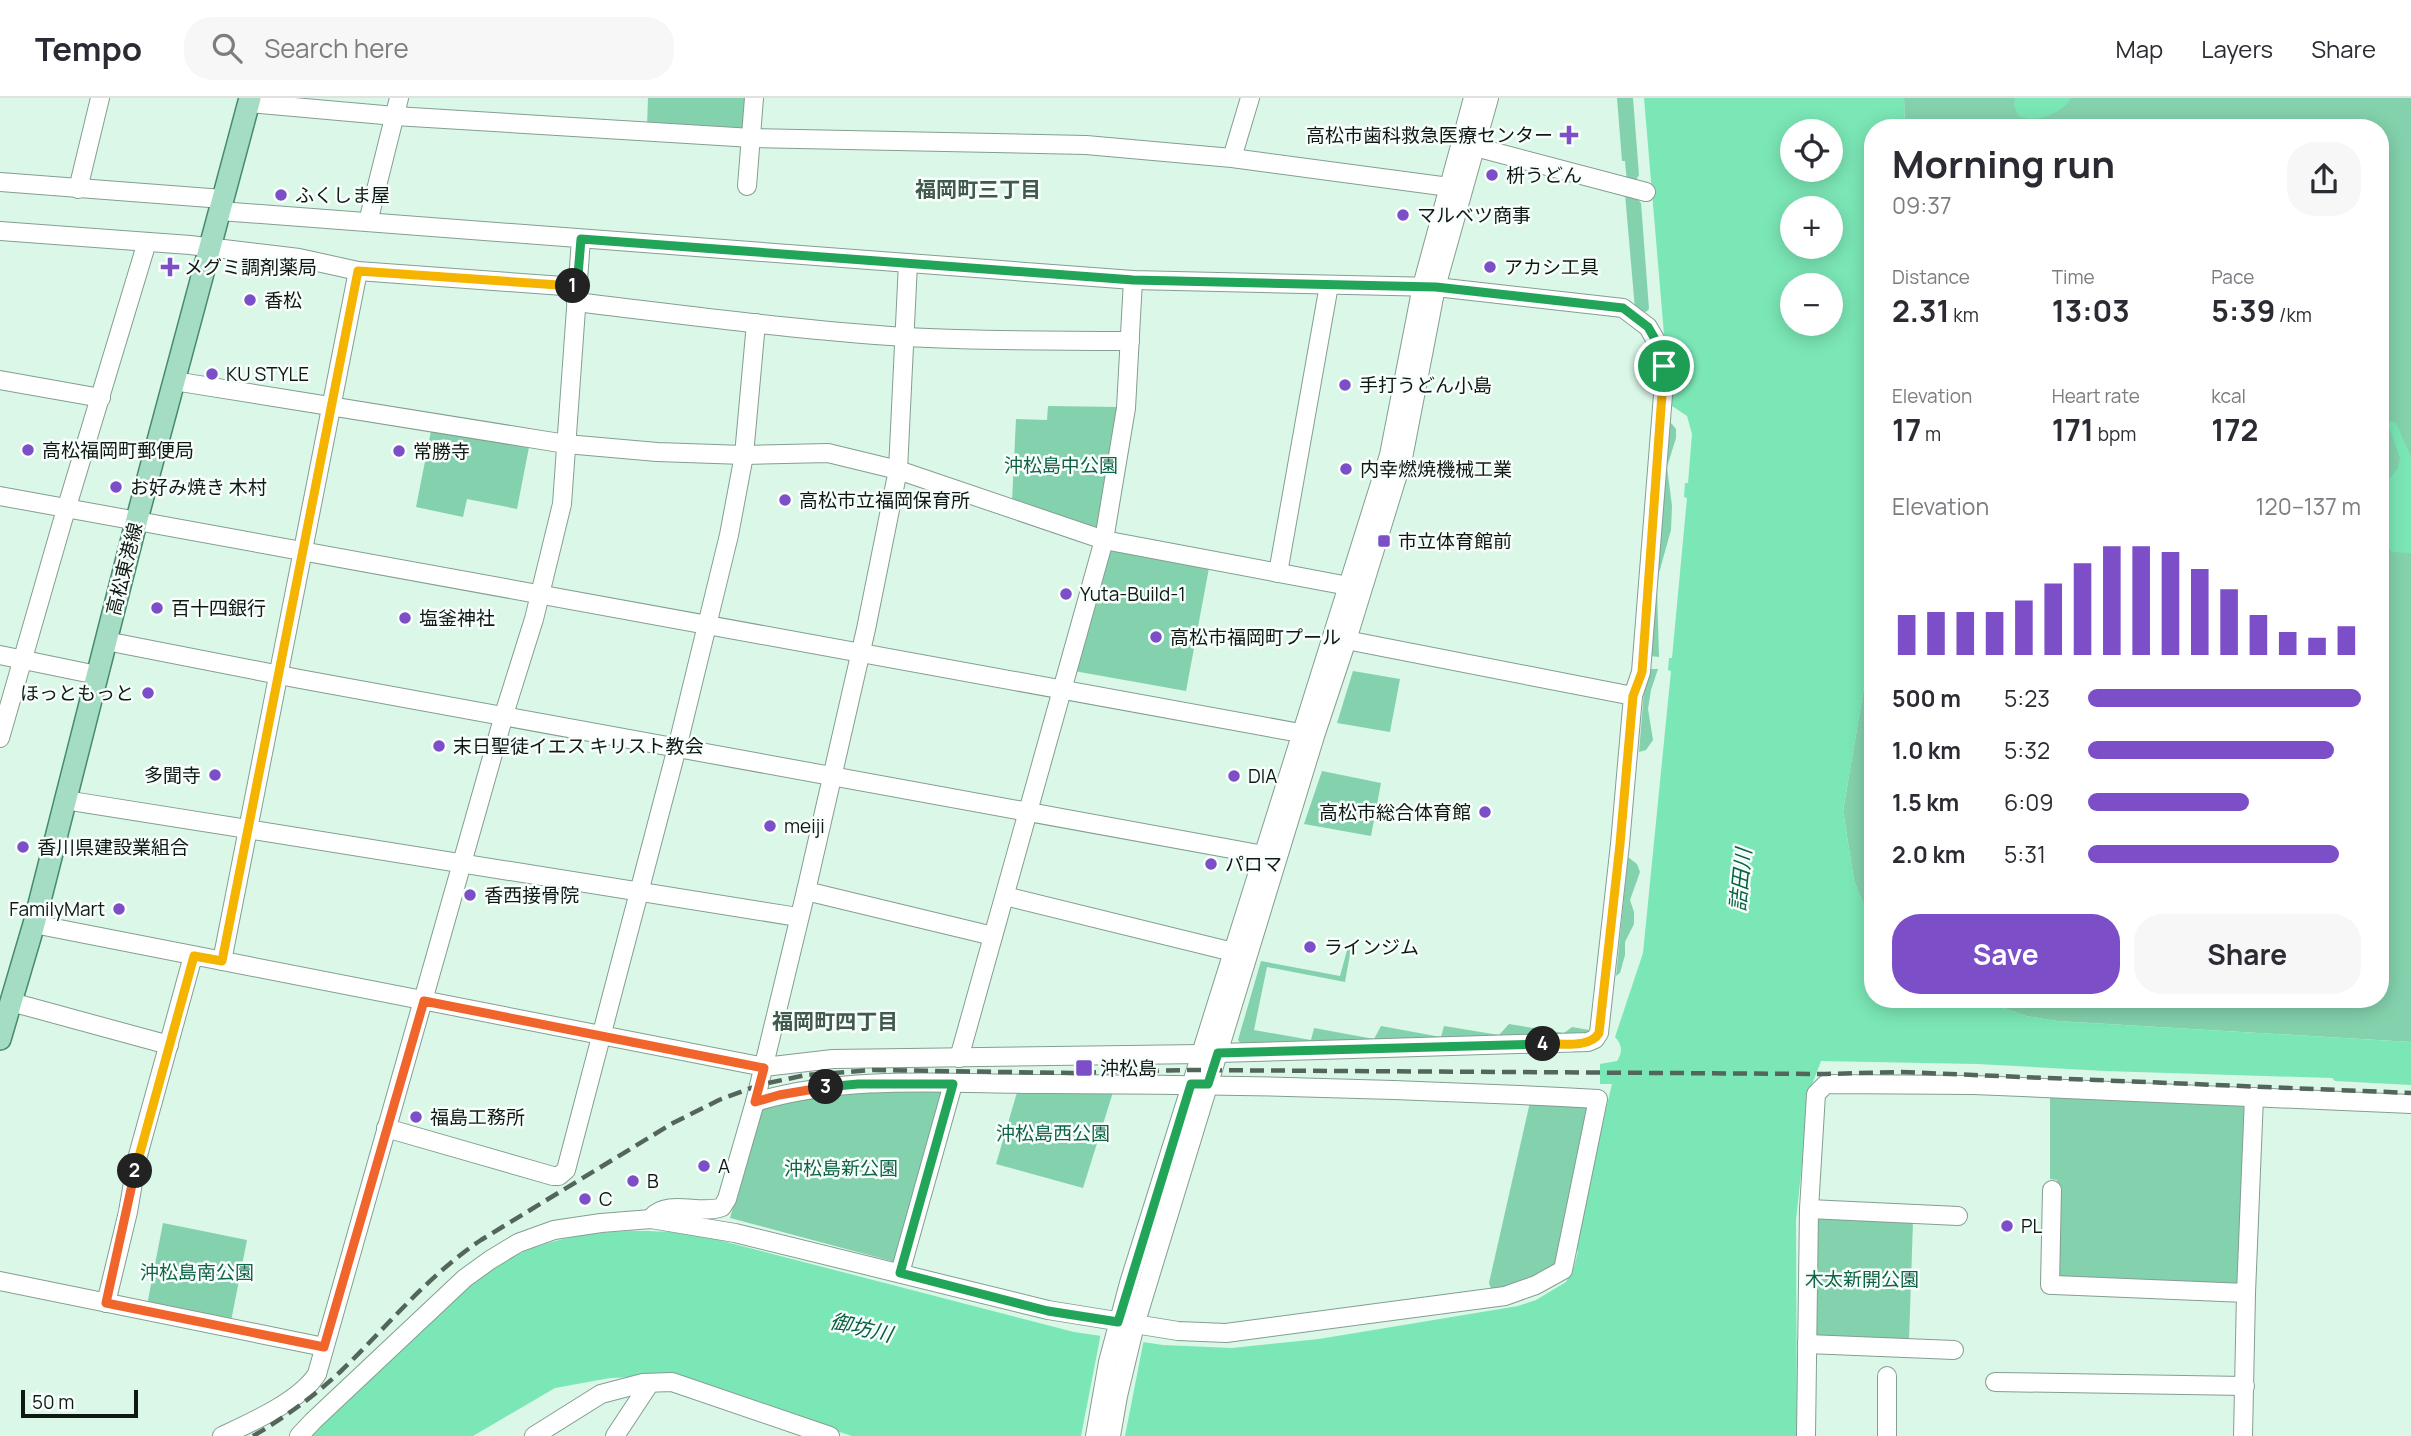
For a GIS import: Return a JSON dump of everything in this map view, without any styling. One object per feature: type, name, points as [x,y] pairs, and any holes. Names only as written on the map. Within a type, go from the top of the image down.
[{"type":"main road","name":"高松東港線","points":[[0,1039],[8,995],[34,924],[137,519],[249,101]]},
{"type":"street","points":[[78,189],[100,98]]},
{"type":"street","points":[[368,222],[400,98]]},
{"type":"street","points":[[747,186],[754,98]]},
{"type":"street","points":[[1233,158],[1250,98]]},
{"type":"street","points":[[1429,287],[1468,145],[1473,98]]},
{"type":"street","points":[[1095,1436],[1199,1084],[1308,735],[1355,587],[1404,458],[1429,287],[1448,187],[1489,98]]},
{"type":"street","points":[[249,101],[395,116],[752,138],[1086,145],[1233,158],[1448,187]]},
{"type":"street","points":[[1468,145],[1646,191]]},
{"type":"street","points":[[0,182],[368,222],[581,239],[1133,280],[1429,287],[1623,308],[1648,327],[1659,346],[1664,366],[1642,672],[1633,696],[1599,1033],[1595,1039],[1588,1042],[1209,1054],[832,1059],[764,1068],[34,924]]},
{"type":"street","points":[[0,231],[210,247],[299,258],[358,271],[577,294],[756,323],[904,337],[1130,341]]},
{"type":"street","points":[[222,1436],[292,1398],[313,1380],[324,1347],[540,594],[562,505],[581,239]]},
{"type":"street","points":[[0,738],[147,242]]},
{"type":"street","points":[[651,1219],[661,1210],[722,1207],[727,1199],[755,1102],[861,652],[898,470],[908,263]]},
{"type":"street","points":[[222,961],[358,271]]},
{"type":"street","points":[[959,1058],[1104,540],[1126,408],[1133,280]]},
{"type":"street","points":[[1278,573],[1329,285]]},
{"type":"street","points":[[386,1128],[553,1176],[559,1176],[566,1170],[729,535],[744,455],[756,323]]},
{"type":"street","points":[[0,380],[101,398]]},
{"type":"street","points":[[174,381],[566,444],[657,452],[744,455],[828,453],[898,470],[1104,540],[1355,587]]},
{"type":"street","points":[[0,496],[1308,735]]},
{"type":"street","points":[[1340,639],[1633,696]]},
{"type":"street","points":[[106,641],[504,717],[1264,855]]},
{"type":"street","points":[[0,655],[97,675]]},
{"type":"street","points":[[1209,1054],[1233,952],[1264,855],[1308,735]]},
{"type":"street","points":[[65,800],[798,918]]},
{"type":"street","points":[[806,891],[993,936]]},
{"type":"street","points":[[1005,896],[1233,952]]},
{"type":"street","points":[[106,1303],[128,1212],[137,1159],[194,956]]},
{"type":"street","points":[[8,995],[169,1045]]},
{"type":"street","points":[[299,1436],[465,1278],[490,1259],[518,1243],[554,1230],[601,1223],[651,1219],[735,1233],[1125,1329],[1226,1333],[1506,1296],[1536,1285],[1563,1270],[1598,1099],[1199,1084],[953,1084],[836,1086],[807,1089],[755,1102]]},
{"type":"street","points":[[900,1273],[953,1084]]},
{"type":"street","points":[[1806,1436],[1809,1209],[1816,1094],[1826,1084],[1974,1085],[2411,1104]]},
{"type":"street","points":[[2243,1436],[2255,1097]]},
{"type":"street","points":[[2052,1190],[2052,1285],[2246,1293]]},
{"type":"street","points":[[1809,1209],[1958,1216]]},
{"type":"street","points":[[0,1281],[324,1347]]},
{"type":"street","points":[[1111,1436],[1124,1365],[1125,1329]]},
{"type":"street","points":[[1807,1344],[1954,1350]]},
{"type":"street","points":[[1887,1376],[1887,1436]]},
{"type":"street","points":[[534,1436],[601,1394],[650,1383],[672,1382],[811,1433],[830,1436]]},
{"type":"street","points":[[1995,1382],[2245,1386]]},
{"type":"street","points":[[615,1436],[650,1383]]},
{"type":"green space","points":[[648,98],[748,98],[746,126],[739,133],[647,127]]},
{"type":"green space","points":[[1617,98],[1633,98],[1639,175],[1635,182],[1627,182],[1625,161],[1622,161]]},
{"type":"green space","points":[[1904,98],[2411,98],[2411,1042],[2057,1021],[2026,1016],[2003,1008],[2389,1008],[2389,119],[1905,119]]},
{"type":"green space","points":[[1625,194],[1635,197],[1641,203],[1649,309],[1646,312],[1635,309]]},
{"type":"green space","name":"沖松島中公園","points":[[1048,406],[1119,407],[1100,532],[1012,501],[1016,419],[1047,420]]},
{"type":"green space","points":[[1666,420],[1676,429],[1667,467],[1672,506],[1671,530],[1657,588],[1659,657],[1650,656],[1650,669],[1658,669],[1648,709],[1653,740],[1646,750],[1639,752]]},
{"type":"green space","points":[[432,426],[530,442],[517,509],[467,499],[463,517],[416,507]]},
{"type":"green space","points":[[1115,549],[1209,568],[1186,691],[1074,671],[1105,555]]},
{"type":"green space","points":[[1353,671],[1400,679],[1390,732],[1337,723]]},
{"type":"green space","points":[[1864,687],[1864,906],[1854,881],[1843,811]]},
{"type":"green space","points":[[1322,771],[1381,783],[1371,836],[1304,824]]},
{"type":"green space","points":[[1628,857],[1637,864],[1640,872],[1630,900],[1634,924],[1625,942],[1620,973],[1616,976]]},
{"type":"green space","points":[[1349,943],[1352,943],[1345,982],[1267,967],[1254,1030],[1311,1040],[1314,1028],[1374,1039],[1381,1026],[1441,1037],[1444,1026],[1499,1035],[1509,1024],[1564,1033],[1572,1027],[1589,1030],[1585,1036],[1242,1045],[1238,1040],[1261,961],[1340,976]]},
{"type":"green space","name":"沖松島新公園","points":[[943,1089],[895,1262],[730,1218],[762,1105],[809,1094]]},
{"type":"green space","name":"沖松島西公園","points":[[1018,1089],[1114,1089],[1083,1188],[996,1164]]},
{"type":"green space","points":[[2050,1094],[2240,1103],[2249,1114],[2243,1288],[2054,1281],[2057,1180],[2050,1179]]},
{"type":"green space","points":[[1530,1102],[1584,1103],[1589,1108],[1555,1269],[1493,1294],[1489,1283]]},
{"type":"green space","name":"木太新開公園","points":[[1813,1217],[1913,1221],[1909,1341],[1811,1337]]},
{"type":"green space","name":"沖松島南公園","points":[[163,1223],[247,1240],[231,1321],[147,1305]]},
{"type":"water","points":[[1644,98],[1904,98],[1905,119],[1864,119],[1864,687],[1843,811],[1854,881],[1864,906],[1864,1008],[2003,1008],[2026,1016],[2057,1021],[2411,1042],[2411,1085],[2335,1081],[2332,1078],[1977,1064],[1821,1061],[1810,1090],[1796,1220],[1797,1436],[852,1436],[669,1377],[636,1377],[610,1378],[555,1388],[473,1436],[310,1436],[466,1288],[487,1272],[533,1248],[581,1236],[633,1231],[707,1237],[1074,1332],[1163,1345],[1232,1348],[1319,1339],[1518,1306],[1536,1300],[1566,1282],[1578,1251],[1576,1250],[1590,1176],[1612,1084],[1600,1084],[1600,1064],[1617,1061],[1620,1054],[1620,1045],[1615,1037],[1643,953],[1671,671],[1668,670],[1669,658],[1672,658],[1687,498],[1684,497],[1685,483],[1688,483],[1692,434],[1687,416],[1672,406],[1672,382],[1665,346]]},
{"type":"water","points":[[2015,98],[2071,98],[2055,113],[2032,119],[2018,115],[2014,105]]},
{"type":"water","points":[[2389,423],[2396,423],[2411,457],[2411,553],[2392,552],[2389,548],[2389,479],[2398,468],[2400,458]]},
{"type":"pier","points":[[1101,1333],[1144,1339],[1125,1436],[1081,1436]]},
{"type":"railway","points":[[253,1436],[298,1407],[330,1381],[424,1286],[481,1240],[673,1123],[719,1100],[759,1085],[806,1075],[873,1070],[1072,1073],[1185,1070],[1826,1074],[1901,1072],[2411,1093]]},
{"type":"place","name":"高松市歯科救急医療センター","points":[[1569,135]]},
{"type":"place","name":"枡うどん","points":[[1492,175]]},
{"type":"place","name":"ふくしま屋","points":[[281,195]]},
{"type":"place","name":"マルベツ商事","points":[[1403,215]]},
{"type":"place","name":"メグミ調剤薬局","points":[[170,267]]},
{"type":"place","name":"アカシ工具","points":[[1490,267]]},
{"type":"place","name":"香松","points":[[250,300]]},
{"type":"place","name":"KU STYLE","points":[[212,374]]},
{"type":"place","name":"手打うどん小島","points":[[1345,385]]},
{"type":"place","name":"高松福岡町郵便局","points":[[28,450]]},
{"type":"place","name":"常勝寺","points":[[399,451]]},
{"type":"place","name":"内幸燃焼機械工業","points":[[1346,469]]},
{"type":"place","name":"お好み焼き 木村","points":[[116,487]]},
{"type":"place","name":"高松市立福岡保育所","points":[[785,500]]},
{"type":"place","name":"市立体育館前","points":[[1384,541]]},
{"type":"place","name":"Yuta-Build-1","points":[[1066,594]]},
{"type":"place","name":"百十四銀行","points":[[157,608]]},
{"type":"place","name":"塩釜神社","points":[[405,618]]},
{"type":"place","name":"高松市福岡町プール","points":[[1156,637]]},
{"type":"place","name":"ほっともっと","points":[[148,693]]},
{"type":"place","name":"末日聖徒イエス キリスト教会","points":[[439,746]]},
{"type":"place","name":"多聞寺","points":[[215,775]]},
{"type":"place","name":"DIA","points":[[1234,776]]},
{"type":"place","name":"高松市総合体育館","points":[[1485,812]]},
{"type":"place","name":"meiji","points":[[770,826]]},
{"type":"place","name":"香川県建設業組合","points":[[23,847]]},
{"type":"place","name":"パロマ","points":[[1211,864]]},
{"type":"place","name":"香西接骨院","points":[[470,895]]},
{"type":"place","name":"FamilyMart","points":[[119,909]]},
{"type":"place","name":"ラインジム","points":[[1310,947]]},
{"type":"place","name":"沖松島","points":[[1084,1068]]},
{"type":"place","name":"福島工務所","points":[[416,1117]]},
{"type":"place","name":"A","points":[[704,1166]]},
{"type":"place","name":"B","points":[[633,1181]]},
{"type":"place","name":"C","points":[[585,1199]]},
{"type":"place","name":"PL","points":[[2007,1226]]},
{"type":"district","name":"福岡町三丁目","points":[[978,190]]},
{"type":"district","name":"福岡町四丁目","points":[[835,1022]]},
{"type":"route","points":[[581,239],[1133,280],[1436,287],[1623,308],[1648,327],[1659,346],[1664,366],[1642,672],[1633,696],[1605,981],[1599,1033],[1595,1039],[1588,1042],[1218,1053],[1208,1084],[1191,1084],[1118,1322],[1048,1311],[900,1273],[953,1084],[836,1086],[807,1089],[755,1102],[764,1068],[424,1001],[324,1347],[106,1303],[128,1212],[137,1159],[194,956],[222,961],[358,271],[577,287],[581,239]]},
{"type":"water label","name":"詰田川","points":[[1741,880]]},
{"type":"water label","name":"御坊川","points":[[861,1328]]}]
